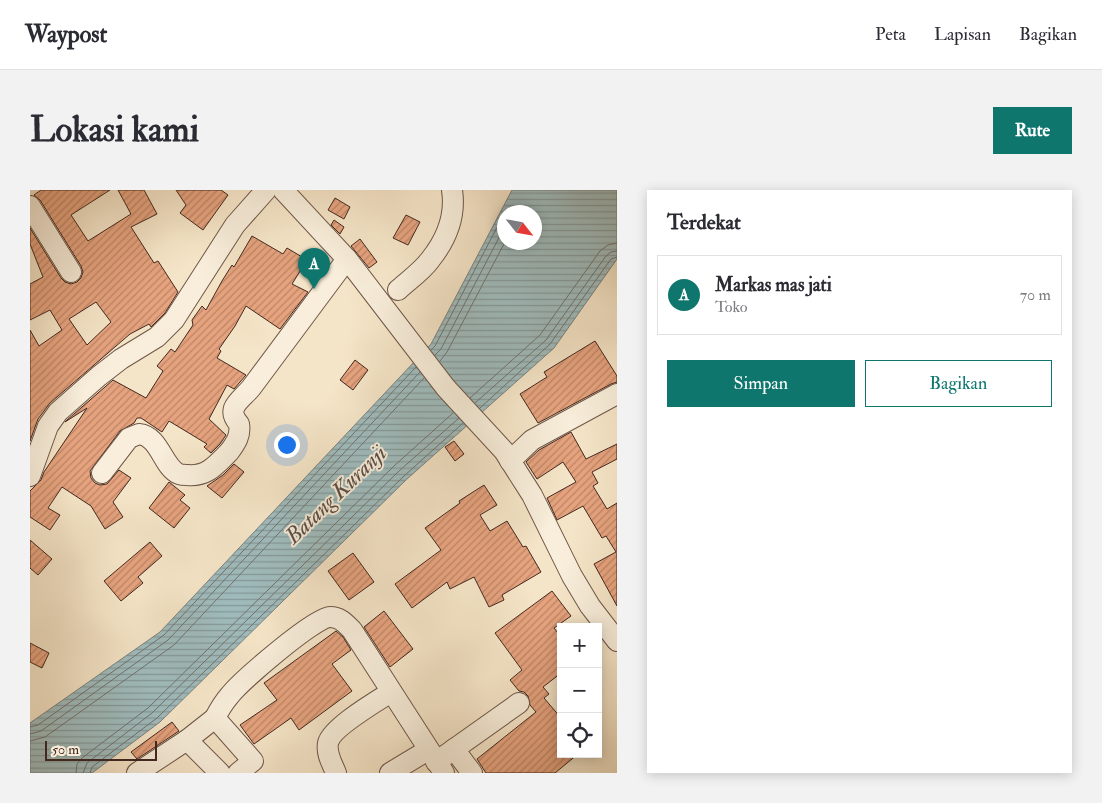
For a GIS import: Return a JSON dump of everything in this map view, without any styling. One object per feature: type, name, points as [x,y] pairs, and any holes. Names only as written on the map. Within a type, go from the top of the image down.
[{"type":"street","points":[[30,476],[48,426],[58,412],[99,376],[156,336],[174,320],[235,225],[266,190]]},
{"type":"street","points":[[283,190],[347,259],[446,388],[507,456],[532,495],[572,576],[590,606],[617,641]]},
{"type":"street","points":[[398,290],[430,261],[447,232],[452,213],[452,190]]},
{"type":"street","points":[[30,206],[71,272]]},
{"type":"street","points":[[102,473],[129,438],[139,434],[147,436],[157,446],[178,474],[196,476],[213,469],[235,445],[240,434],[239,424],[233,417],[232,411],[347,259]]},
{"type":"street","points":[[507,456],[532,440],[617,394]]},
{"type":"street","points":[[137,773],[216,718],[230,694],[244,681],[314,623],[327,617],[339,618],[352,630],[436,762]]},
{"type":"street","points":[[336,773],[328,755],[328,742],[335,731],[391,692]]},
{"type":"street","points":[[390,773],[436,762],[519,703]]},
{"type":"street","points":[[216,718],[252,759],[252,762],[238,773]]},
{"type":"street","points":[[187,740],[220,773]]},
{"type":"street","points":[[454,749],[472,773]]},
{"type":"water","name":"Batang Kuranji","points":[[512,190],[617,190],[617,259],[554,348],[407,479],[160,722],[92,773],[30,773],[30,723],[160,632],[431,344],[497,219],[497,250],[542,250],[542,205],[504,205]]},
{"type":"building","points":[[41,190],[110,190],[71,215],[88,241],[131,214],[118,190],[144,190],[157,214],[131,227],[154,263],[158,261],[178,292],[165,313],[151,327],[149,324],[130,334],[50,403],[38,419],[30,441],[30,330],[39,346],[62,330],[50,310],[30,320],[30,284],[43,277],[30,244],[30,228],[65,282],[71,284],[77,282],[83,272],[40,200],[34,195]],"holes":[[[96,302],[111,322],[87,345],[69,319]]]},
{"type":"building","points":[[176,190],[221,190],[228,195],[203,230],[180,213],[186,205]]},
{"type":"building","points":[[335,198],[350,207],[344,219],[328,210]]},
{"type":"building","points":[[406,215],[420,222],[408,245],[393,238]]},
{"type":"building","points":[[334,220],[344,227],[340,234],[331,225]]},
{"type":"building","points":[[252,236],[283,254],[287,248],[307,260],[292,284],[308,292],[280,329],[246,306],[219,349],[221,351],[217,358],[246,375],[234,389],[227,385],[209,419],[226,435],[220,444],[211,453],[204,447],[207,444],[169,421],[162,432],[141,418],[137,418],[134,423],[120,431],[90,471],[91,478],[100,485],[107,484],[119,470],[131,478],[113,502],[123,517],[105,529],[91,506],[62,487],[48,508],[60,515],[50,530],[30,517],[30,491],[41,480],[44,472],[87,408],[65,422],[113,380],[146,398],[163,371],[157,366],[171,349],[175,352],[193,325],[192,320],[202,306],[206,310],[222,281],[232,265],[234,267]]},
{"type":"building","points":[[360,239],[377,262],[369,268],[351,246]]},
{"type":"building","points":[[595,341],[617,376],[617,382],[538,423],[520,394],[547,377],[544,372]]},
{"type":"building","points":[[355,360],[368,370],[353,390],[340,380]]},
{"type":"building","points":[[571,432],[586,459],[617,444],[617,459],[592,472],[598,483],[593,486],[607,509],[617,503],[617,606],[594,564],[616,552],[606,536],[602,538],[583,506],[557,520],[547,498],[576,482],[563,462],[537,479],[526,462],[539,450]]},
{"type":"building","points":[[454,441],[464,454],[455,461],[445,447]]},
{"type":"building","points":[[234,464],[244,472],[222,498],[207,486],[223,475]]},
{"type":"building","points":[[169,482],[185,495],[180,500],[190,508],[174,528],[149,508]]},
{"type":"building","points":[[484,485],[497,505],[480,515],[490,531],[507,521],[523,547],[526,546],[541,572],[502,595],[504,600],[489,607],[474,577],[450,589],[447,582],[412,608],[395,584],[441,550],[425,528],[460,503],[459,501]]},
{"type":"building","points":[[30,540],[52,559],[38,575],[30,568]]},
{"type":"building","points":[[150,542],[162,556],[138,577],[143,583],[121,601],[104,581]]},
{"type":"building","points":[[353,553],[374,582],[349,600],[328,571]]},
{"type":"building","points":[[552,591],[571,616],[561,623],[557,623],[554,628],[557,632],[557,676],[543,687],[549,694],[544,698],[557,713],[557,758],[573,758],[555,773],[486,773],[477,759],[536,712],[530,705],[528,696],[524,692],[519,691],[510,680],[522,670],[495,633]]},
{"type":"building","points":[[384,611],[413,649],[390,667],[364,627]]},
{"type":"building","points":[[336,631],[343,637],[351,650],[332,664],[352,691],[299,730],[291,718],[254,744],[240,725],[277,700],[264,683]]},
{"type":"building","points":[[30,643],[49,653],[42,668],[30,662]]},
{"type":"building","points":[[172,722],[179,731],[137,759],[131,752]]},
{"type":"place","name":"Markas mas jati","points":[[314,289]]}]
